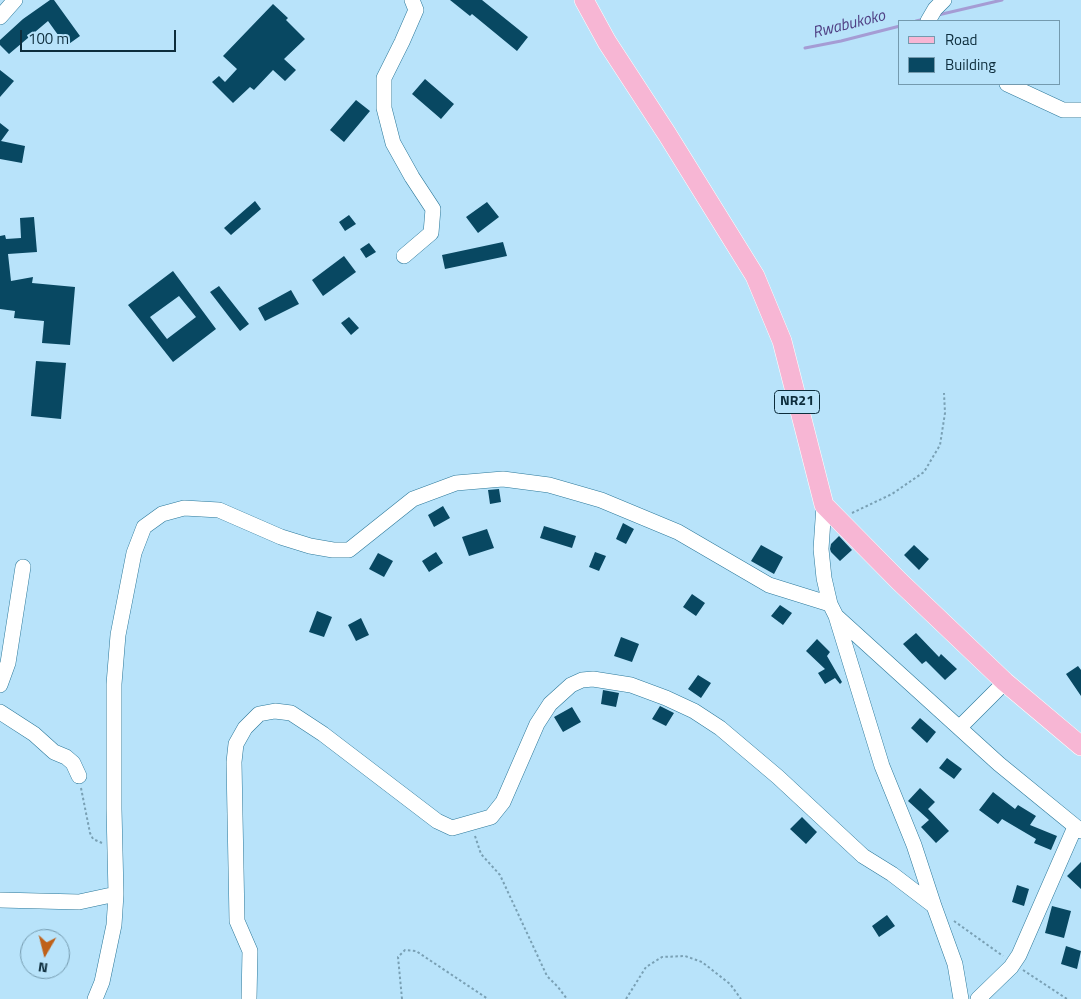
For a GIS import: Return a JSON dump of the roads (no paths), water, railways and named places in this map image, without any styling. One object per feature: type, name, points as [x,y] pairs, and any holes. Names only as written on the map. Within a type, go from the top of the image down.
[{"type":"main road","name":"NR21","points":[[584,0],[608,42],[755,276],[782,341],[824,505]]},
{"type":"main road","points":[[824,505],[899,581],[1005,682],[1081,746]]},
{"type":"street","points":[[0,17],[15,0]]},
{"type":"street","points":[[404,256],[431,233],[433,209],[412,177],[394,143],[384,108],[384,78],[416,10],[412,0]]},
{"type":"street","points":[[929,20],[935,9],[944,0]]},
{"type":"street","points":[[1009,85],[1063,110],[1081,110]]},
{"type":"street","points":[[95,999],[102,982],[114,925],[116,894],[114,684],[118,635],[134,553],[144,527],[162,514],[184,508],[219,510],[281,537],[310,546],[333,550],[349,550],[412,499],[456,483],[503,479],[549,485],[601,500],[678,532],[769,585],[833,610],[999,764],[1078,829],[1019,955],[1011,967],[978,999]]},
{"type":"street","points":[[824,505],[821,549],[824,578],[882,766],[914,845],[955,964],[961,999]]},
{"type":"street","points":[[0,685],[8,663],[23,567]]},
{"type":"street","points":[[249,999],[250,950],[237,921],[234,762],[236,744],[245,728],[259,714],[275,711],[291,713],[323,734],[437,821],[452,828],[491,817],[503,802],[536,724],[550,704],[571,685],[582,680],[593,679],[631,685],[694,711],[720,728],[778,777],[864,856],[892,874],[934,906]]},
{"type":"street","points":[[960,727],[1005,682]]},
{"type":"street","points":[[0,712],[34,734],[54,752],[66,757],[73,764],[79,776]]},
{"type":"street","points":[[0,900],[79,902],[116,894]]},
{"type":"waterway","name":"Rwabukoko","points":[[938,15],[1002,0]]},
{"type":"waterway","name":"Rwabukoko","points":[[920,20],[925,19]]},
{"type":"waterway","name":"Rwabukoko","points":[[805,48],[898,27]]}]
